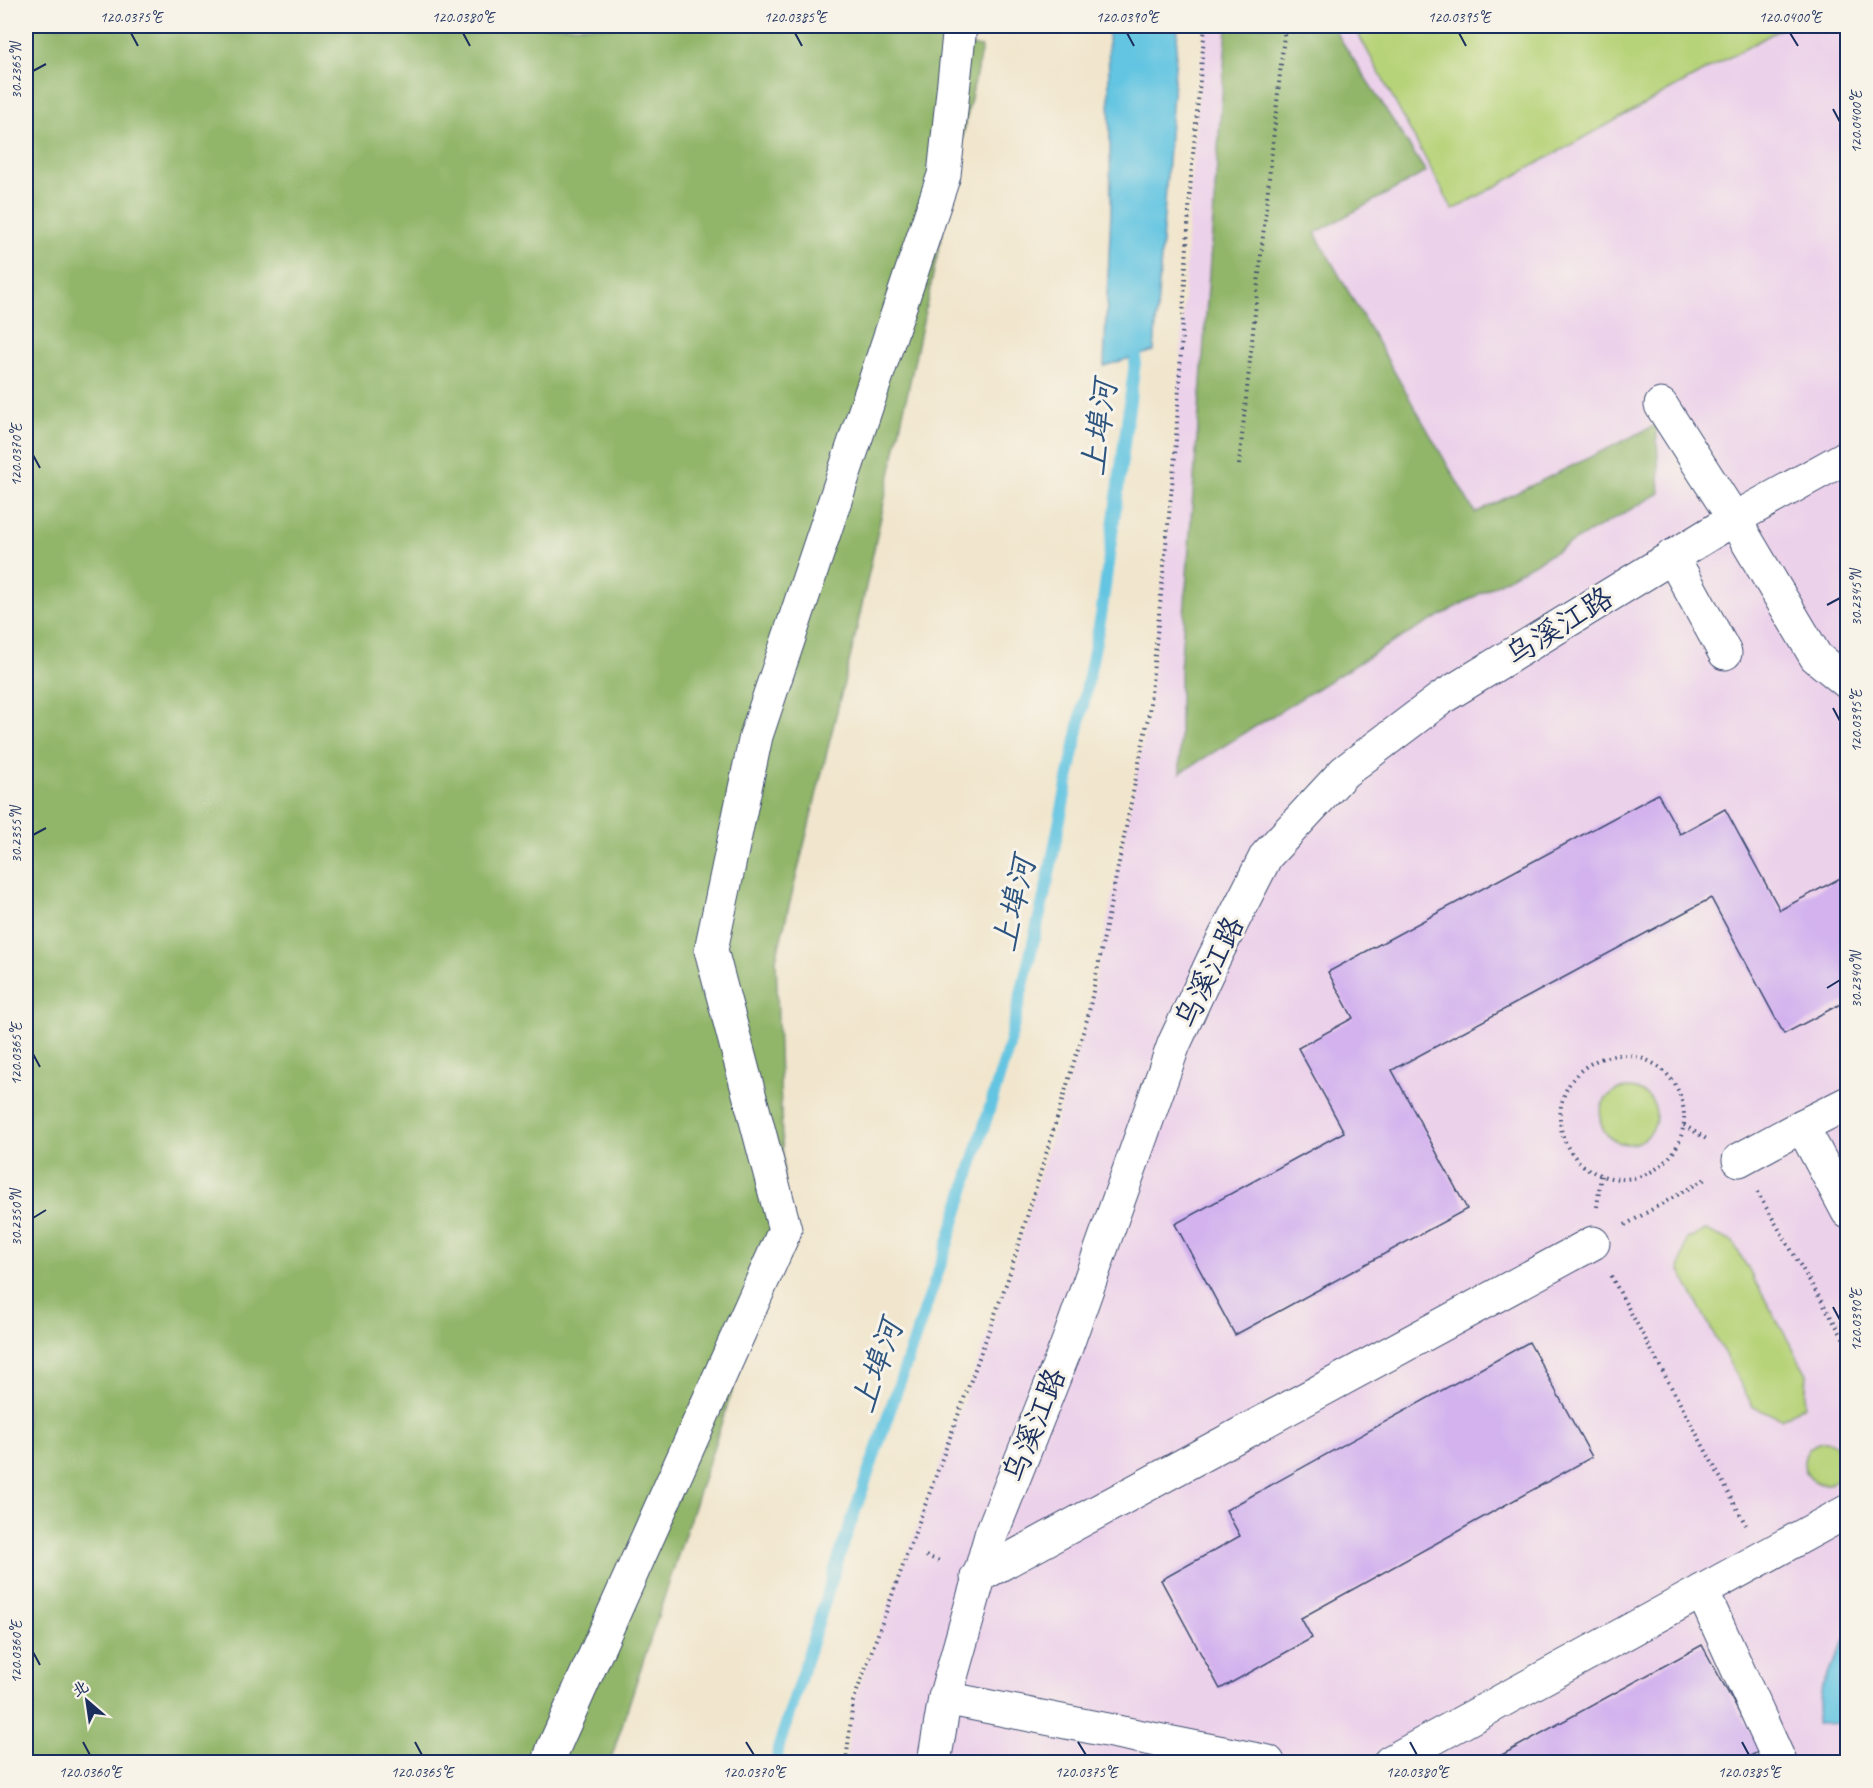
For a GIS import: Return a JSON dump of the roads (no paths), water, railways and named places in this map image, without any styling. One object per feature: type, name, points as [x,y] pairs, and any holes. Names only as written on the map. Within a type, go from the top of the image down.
[{"type":"street","points":[[549,1762],[785,1230],[711,950],[756,736],[944,175],[960,26]]},
{"type":"street","points":[[1661,405],[1734,519],[1816,657],[1848,683]]},
{"type":"street","name":"乌溪江路","points":[[934,1762],[945,1698],[977,1577],[991,1534],[1067,1345],[1174,1044],[1266,856],[1344,772],[1443,697],[1734,519],[1848,456]]},
{"type":"street","points":[[1672,556],[1725,653]]},
{"type":"street","points":[[1739,1160],[1848,1103]]},
{"type":"street","points":[[1802,1126],[1848,1212]]},
{"type":"street","points":[[977,1577],[1593,1243]]},
{"type":"street","points":[[1390,1762],[1848,1511]]},
{"type":"street","points":[[1702,1591],[1780,1762]]},
{"type":"street","points":[[945,1698],[1268,1762]]},
{"type":"water","points":[[1108,26],[1178,26],[1154,351],[1104,366],[1111,210]]},
{"type":"water","points":[[1847,1636],[1847,1723],[1816,1724],[1822,1686]]},
{"type":"waterway","name":"上埠河","points":[[777,1762],[778,1749],[840,1554],[945,1252],[1008,1049],[1047,884],[1101,616],[1138,340]]}]
